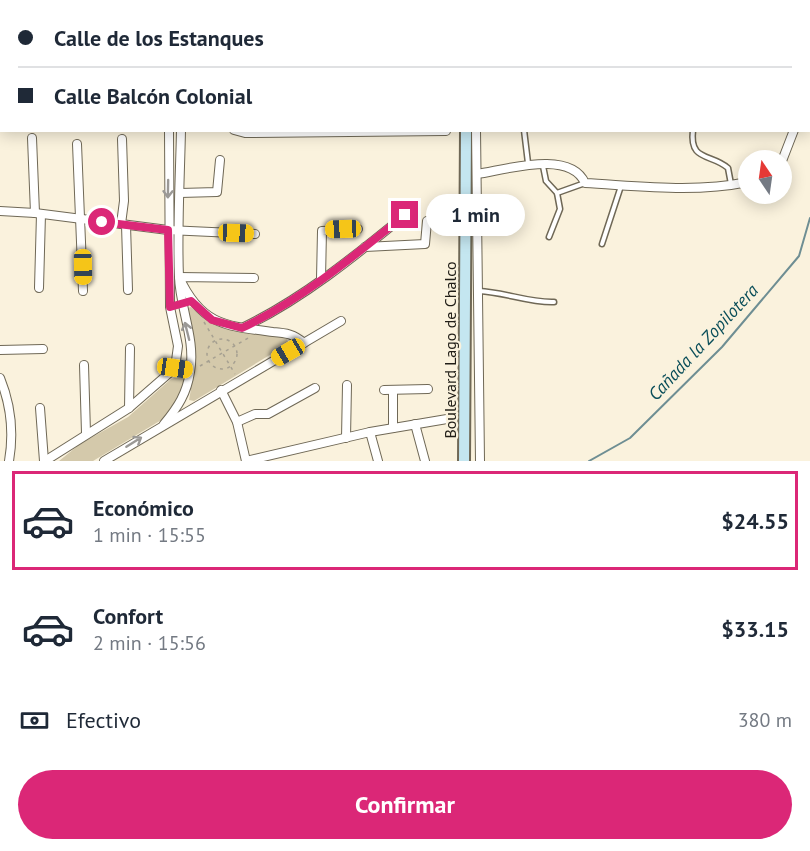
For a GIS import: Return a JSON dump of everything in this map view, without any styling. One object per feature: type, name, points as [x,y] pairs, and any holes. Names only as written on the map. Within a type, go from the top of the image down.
[{"type":"main road","name":"Boulevard Lago de Chalco","points":[[464,461],[466,132]]},
{"type":"street","points":[[40,408],[44,461],[129,408],[175,368],[178,346],[170,307],[169,132]]},
{"type":"street","points":[[164,424],[181,402],[191,370],[192,353],[181,305],[179,277],[181,132]]},
{"type":"street","points":[[245,132],[290,132]]},
{"type":"street","points":[[476,132],[480,461]]},
{"type":"street","points":[[786,150],[793,132]]},
{"type":"street","points":[[32,138],[38,214],[39,288]]},
{"type":"street","points":[[123,139],[124,224],[128,290]]},
{"type":"street","points":[[77,144],[82,219],[83,291]]},
{"type":"street","points":[[180,193],[217,192],[220,160]]},
{"type":"street","points":[[477,174],[528,163],[568,166],[583,177],[585,183],[677,190],[738,184]]},
{"type":"street","points":[[0,211],[179,231],[255,234]]},
{"type":"street","points":[[242,328],[268,315],[321,279],[405,215]]},
{"type":"street","points":[[365,247],[425,244],[427,221]]},
{"type":"street","points":[[321,279],[322,231],[357,229]]},
{"type":"street","points":[[179,277],[254,278]]},
{"type":"street","points":[[179,277],[191,301],[212,320],[242,328],[288,334],[304,343]]},
{"type":"street","points":[[170,307],[191,301]]},
{"type":"street","points":[[104,461],[340,321]]},
{"type":"street","points":[[129,408],[130,348]]},
{"type":"street","points":[[0,350],[43,349]]},
{"type":"street","points":[[84,364],[86,433]]},
{"type":"street","points":[[175,368],[191,370]]},
{"type":"street","points":[[0,378],[9,403],[12,426],[9,461],[0,459]]},
{"type":"street","points":[[346,438],[347,385]]},
{"type":"street","points":[[237,422],[255,414],[268,414],[315,388]]},
{"type":"street","points":[[393,428],[388,390],[428,389]]},
{"type":"street","points":[[221,390],[237,422],[246,461],[370,432],[447,419]]},
{"type":"street","points":[[415,424],[425,461]]},
{"type":"street","points":[[370,432],[378,461]]},
{"type":"lane","points":[[524,132],[528,163]]},
{"type":"lane","points":[[693,132],[692,142],[695,150],[701,156],[723,163],[728,168],[732,186]]},
{"type":"lane","points":[[543,165],[546,181],[557,193],[560,209],[549,237]]},
{"type":"lane","points":[[557,193],[585,183]]},
{"type":"lane","points":[[602,244],[621,185]]},
{"type":"lane","points":[[478,291],[503,292],[536,302],[554,302]]},
{"type":"path","points":[[203,321],[239,380]]},
{"type":"path","points":[[191,370],[210,362],[262,330]]},
{"type":"path","points":[[225,339],[235,346],[237,358],[230,366],[221,369],[210,362],[208,351],[215,341],[225,339]]},
{"type":"shaded area","points":[[191,307],[203,317],[225,328],[287,337],[288,344],[194,401],[189,400],[193,378],[184,309]]},
{"type":"shaded area","points":[[181,376],[185,379],[178,398],[163,419],[93,461],[59,461],[80,444],[128,417],[171,379]]},
{"type":"waterway","name":"Cañada la Zopilotera","points":[[589,461],[630,438],[722,347],[799,256],[810,218]]},
{"type":"route","points":[[102,222],[168,230],[170,307],[191,301],[212,320],[233,328],[242,328],[268,315],[321,279],[405,215]]}]
